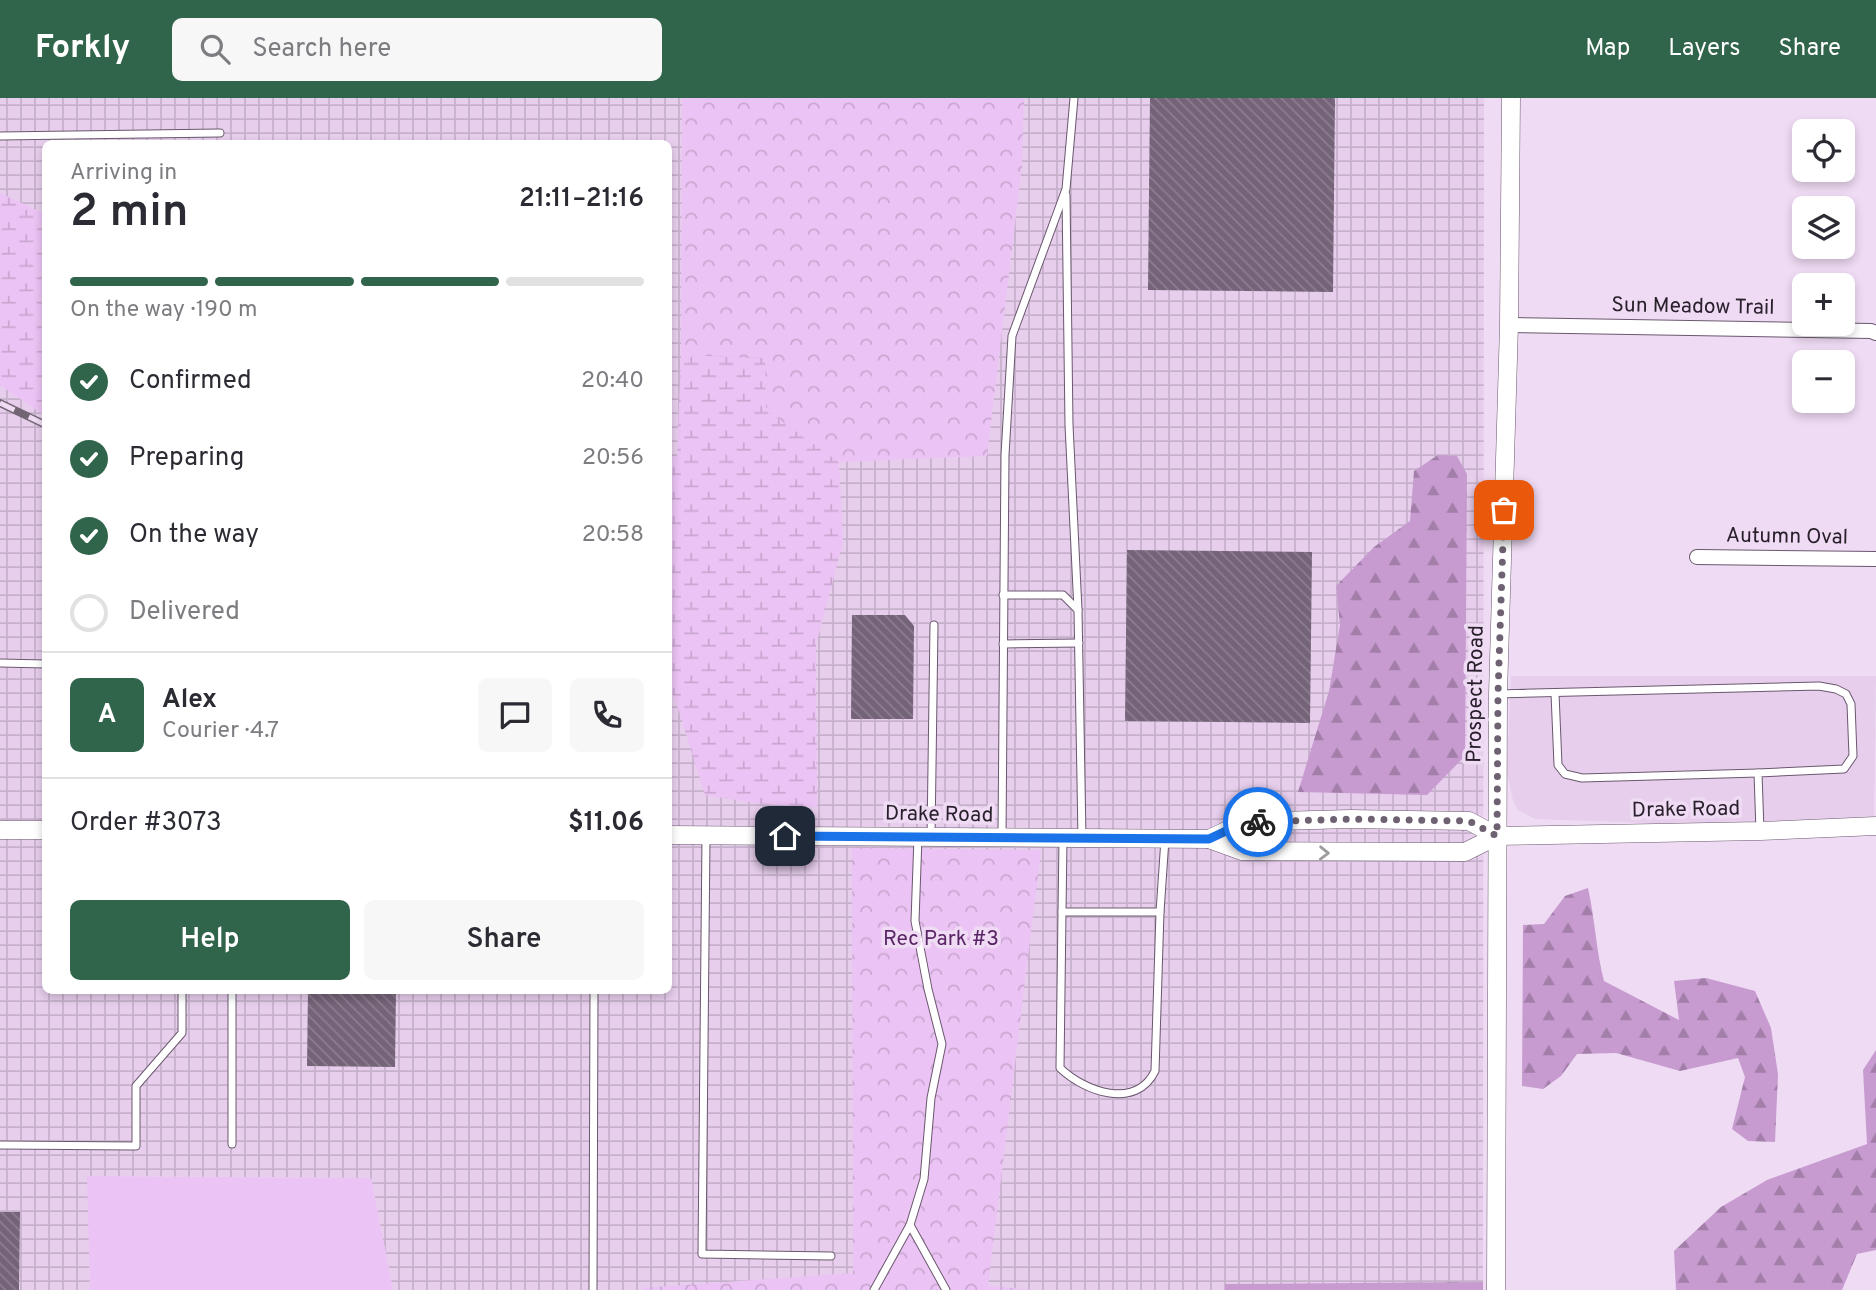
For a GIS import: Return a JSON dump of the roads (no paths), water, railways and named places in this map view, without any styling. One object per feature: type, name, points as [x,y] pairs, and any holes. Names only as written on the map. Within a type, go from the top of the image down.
[{"type":"street","name":"Prospect Road","points":[[1496,1290],[1498,694],[1509,325],[1511,98]]},
{"type":"street","name":"Sun Meadow Trail","points":[[1509,325],[1876,332]]},
{"type":"street","name":"Autumn Oval","points":[[1697,556],[1876,559]]},
{"type":"street","name":"Drake Road","points":[[1209,839],[1245,822],[1350,819],[1469,821],[1497,836]]},
{"type":"street","name":"Drake Road","points":[[672,835],[1209,839],[1242,851],[1465,852],[1497,836],[1876,827]]},
{"type":"street","points":[[0,830],[42,830]]},
{"type":"lane","points":[[1074,98],[1066,189],[1069,425],[1079,643],[1073,839],[1062,912],[1060,1068],[1073,1080],[1097,1091],[1121,1094],[1140,1090],[1150,1081],[1155,1071],[1165,839]]},
{"type":"lane","points":[[0,136],[220,133]]},
{"type":"lane","points":[[1002,838],[1005,455],[1012,336],[1066,189]]},
{"type":"lane","points":[[1003,595],[1063,595],[1078,610]]},
{"type":"lane","points":[[874,1290],[910,1225],[924,1179],[931,1098],[942,1044],[915,921],[924,837],[934,625]]},
{"type":"lane","points":[[1003,644],[1079,643]]},
{"type":"lane","points":[[0,663],[42,664]]},
{"type":"lane","points":[[1498,694],[1819,686],[1846,694],[1851,704],[1853,756],[1844,769],[1582,778],[1566,774],[1558,765],[1555,693]]},
{"type":"lane","points":[[1758,773],[1760,831]]},
{"type":"lane","points":[[706,836],[702,1254],[831,1256]]},
{"type":"lane","points":[[1062,912],[1160,912]]},
{"type":"lane","points":[[0,1145],[136,1146],[136,1086],[182,1033],[182,994]]},
{"type":"lane","points":[[232,994],[232,1144]]},
{"type":"lane","points":[[593,1290],[594,994]]},
{"type":"lane","points":[[910,1225],[946,1290]]},
{"type":"railway","points":[[0,403],[42,423]]},
{"type":"park label","name":"Rec Park #3","points":[[941,939]]}]
